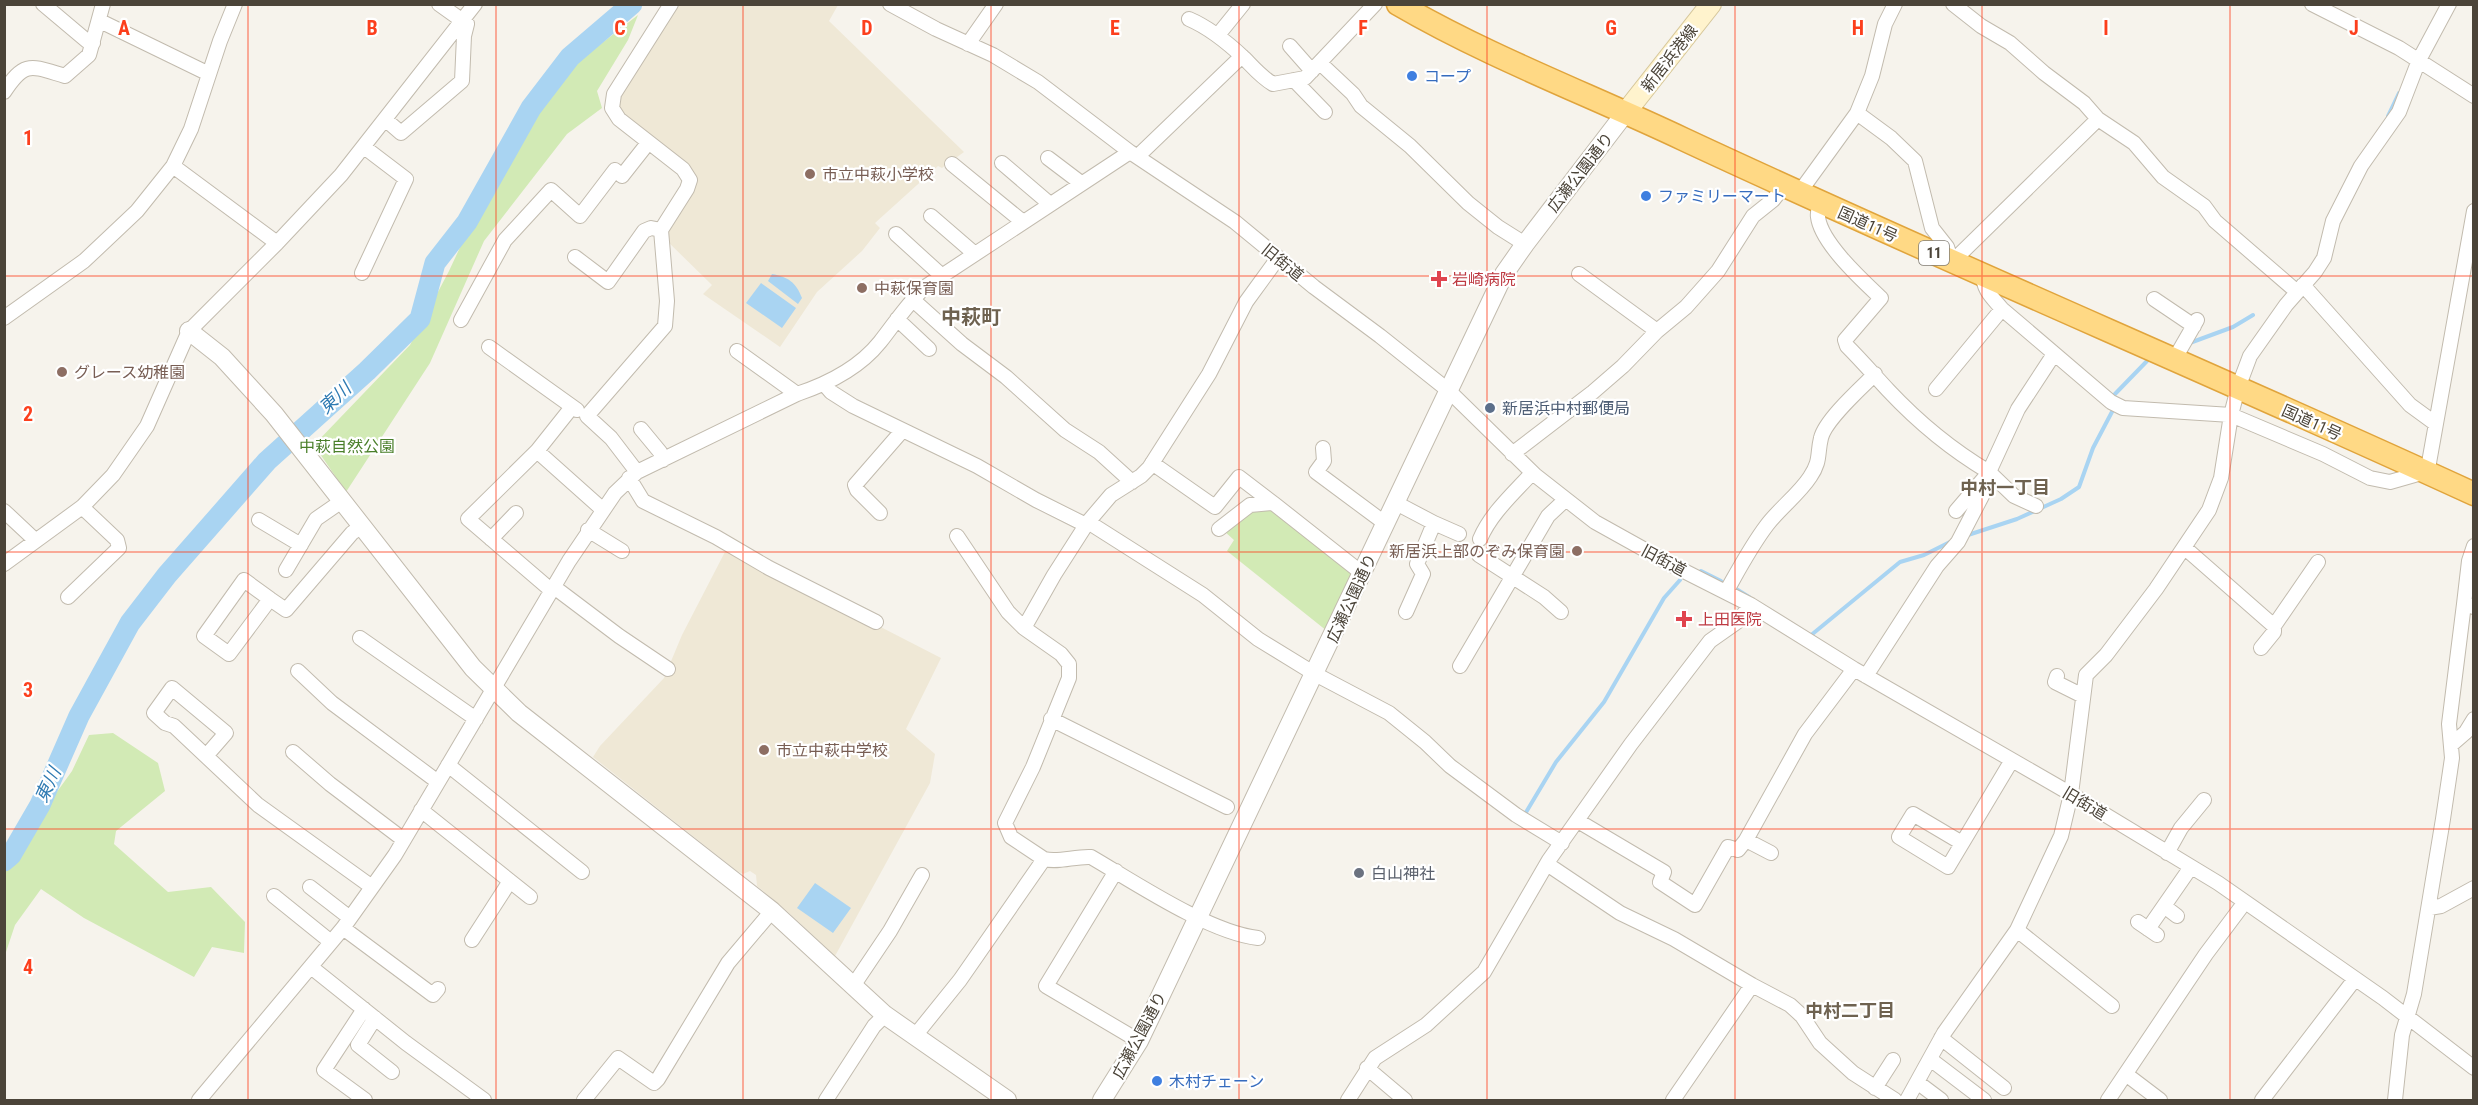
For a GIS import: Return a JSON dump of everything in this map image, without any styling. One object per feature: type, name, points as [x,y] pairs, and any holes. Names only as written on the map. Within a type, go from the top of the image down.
[{"type":"highway","name":"国道11号","points":[[1398,4],[1483,49],[1952,262],[2179,351],[2238,388],[2474,494]]},
{"type":"main road","name":"新居浜港線","points":[[1626,112],[1711,4]]},
{"type":"street","points":[[44,4],[87,41],[93,43]]},
{"type":"street","points":[[4,92],[16,74],[32,67],[65,76],[88,55],[104,4]]},
{"type":"street","points":[[4,318],[84,261],[137,211],[174,166],[191,129],[236,4]]},
{"type":"street","points":[[386,120],[401,133],[462,81],[464,36],[467,24],[440,4]]},
{"type":"street","points":[[4,564],[82,507],[113,476],[147,426],[189,331],[277,243],[364,147],[476,4]]},
{"type":"street","points":[[587,416],[665,326],[667,301],[661,230],[687,189],[690,180],[683,169],[648,143],[614,113],[612,100],[672,4]]},
{"type":"street","name":"旧街道","points":[[890,4],[1038,82],[1134,154],[1217,209],[1449,392],[1532,473],[1565,500],[1605,527],[1674,566],[1751,605],[1854,669],[2071,794],[2191,867],[2246,902],[2474,1068]]},
{"type":"street","points":[[968,44],[996,4]]},
{"type":"street","points":[[1218,35],[1244,4]]},
{"type":"street","points":[[1189,19],[1208,27],[1273,84],[1305,78],[1376,4]]},
{"type":"street","points":[[1512,454],[1593,392],[1623,366],[1657,331],[1686,307],[1704,288],[1753,216],[1773,200],[1791,190],[1857,112],[1872,76],[1885,24],[1895,4]]},
{"type":"street","points":[[1953,4],[1981,26],[2010,43],[2044,73],[2084,103],[2098,119],[2134,143],[2163,177],[2205,206],[2214,221],[2300,288],[2410,405],[2436,424]]},
{"type":"street","points":[[2312,4],[2398,48],[2474,96]]},
{"type":"street","points":[[1906,1101],[1941,1038],[2017,930],[2061,836],[2071,794],[2086,675],[2106,654],[2185,548],[2209,510],[2221,478],[2231,415],[2238,388],[2250,356],[2324,258],[2333,221],[2361,166],[2398,112],[2419,60],[2449,4]]},
{"type":"street","points":[[100,21],[209,74]]},
{"type":"street","points":[[1290,46],[1353,94],[1361,105],[1410,146],[1468,203],[1498,227],[1525,243]]},
{"type":"street","points":[[199,1101],[311,967],[372,887],[404,840],[588,530],[602,509],[633,475],[797,394],[825,385],[879,344],[912,299],[941,275],[1081,183],[1134,154],[1242,56]]},
{"type":"street","points":[[1294,80],[1325,112]]},
{"type":"street","name":"広瀬公園通り","points":[[1102,1101],[1139,1041],[1504,274],[1525,243],[1626,112]]},
{"type":"street","points":[[1857,112],[1891,138],[1915,161],[1932,228],[1947,247],[1952,262],[2098,119]]},
{"type":"street","points":[[462,320],[505,240],[551,190],[580,216],[615,170],[622,176],[648,143]]},
{"type":"street","points":[[362,273],[406,179],[364,147]]},
{"type":"street","points":[[1048,158],[1081,183]]},
{"type":"street","points":[[1002,163],[1050,204]]},
{"type":"street","points":[[952,164],[1023,222]]},
{"type":"street","points":[[174,166],[277,243]]},
{"type":"street","points":[[1820,203],[1818,216],[1824,233],[1848,267],[1881,298],[1845,340],[1847,346],[1905,407],[1935,434],[1957,452],[1989,472],[2014,496],[2036,506]]},
{"type":"street","points":[[1983,274],[1983,285],[1986,292],[2002,309],[2111,402],[2123,408],[2231,415],[2323,454],[2370,478],[2390,482],[2426,473],[2474,211]]},
{"type":"street","points":[[930,216],[975,254]]},
{"type":"street","points":[[575,257],[608,282],[645,231],[651,228],[661,230]]},
{"type":"street","points":[[896,234],[941,275]]},
{"type":"street","points":[[1024,628],[1054,575],[1087,524],[1111,495],[1141,476],[1152,463],[1213,366],[1246,302],[1278,258]]},
{"type":"street","points":[[1579,274],[1657,331]]},
{"type":"street","points":[[912,299],[962,344],[1006,377],[1065,430],[1099,452],[1132,482]]},
{"type":"street","points":[[2154,299],[2195,323],[2179,351]]},
{"type":"street","points":[[1936,389],[2002,309]]},
{"type":"street","points":[[897,319],[929,349]]},
{"type":"street","points":[[189,331],[222,357],[274,414],[473,668],[519,713],[772,911],[885,1015],[1007,1101]]},
{"type":"street","points":[[489,347],[587,416],[611,438],[633,475],[643,501],[876,622]]},
{"type":"street","points":[[737,351],[797,394]]},
{"type":"street","points":[[1866,676],[1937,566],[1958,542],[1983,492],[1989,472],[2018,409],[2054,354]]},
{"type":"street","points":[[1726,592],[1766,526],[1817,467],[1821,436],[1826,428],[1875,374]]},
{"type":"street","points":[[825,385],[831,392],[853,406],[977,466],[1036,500],[1087,524],[1203,595],[1258,639],[1315,674],[1389,713],[1459,773],[1515,815],[1562,843]]},
{"type":"street","points":[[572,407],[537,451],[468,519],[553,589],[668,669]]},
{"type":"street","points":[[641,429],[660,452],[663,460]]},
{"type":"street","points":[[880,513],[857,490],[855,485],[902,430]]},
{"type":"street","points":[[1323,448],[1324,461],[1316,472],[1386,524]]},
{"type":"street","points":[[537,451],[602,509]]},
{"type":"street","points":[[1152,463],[1215,507],[1239,477],[1363,574]]},
{"type":"street","points":[[1956,511],[1989,472]]},
{"type":"street","points":[[1480,539],[1494,515],[1532,473]]},
{"type":"street","points":[[1460,666],[1548,516],[1565,500]]},
{"type":"street","points":[[286,570],[316,519],[342,501]]},
{"type":"street","points":[[1219,529],[1250,505],[1273,503]]},
{"type":"street","points":[[1396,503],[1434,524],[1459,534]]},
{"type":"street","points":[[68,597],[119,548],[117,540],[82,507]]},
{"type":"street","points":[[4,511],[35,540]]},
{"type":"street","points":[[491,539],[516,513]]},
{"type":"street","points":[[259,520],[301,545]]},
{"type":"street","points":[[1406,612],[1423,574],[1417,564],[1434,524]]},
{"type":"street","points":[[270,599],[229,654],[204,636],[244,580],[286,610],[352,533],[362,526]]},
{"type":"street","points":[[588,530],[622,551]]},
{"type":"street","points":[[957,536],[1008,612],[1024,628],[1061,654],[1069,664],[1069,678],[1033,767],[1005,823],[1011,837],[1050,861],[1078,856],[1091,857],[1198,917],[1242,937],[1258,938]]},
{"type":"street","points":[[2395,1101],[2402,1035],[2408,1018],[2429,908],[2449,778],[2450,724],[2469,605],[2469,561],[2474,546]]},
{"type":"street","points":[[2185,548],[2274,626]]},
{"type":"street","points":[[1479,555],[1544,597],[1561,612]]},
{"type":"street","points":[[2261,648],[2274,632],[2274,626],[2318,562]]},
{"type":"street","points":[[1348,1101],[1374,1058],[1426,1024],[1484,972],[1547,864],[1631,744],[1710,641],[1737,622],[1751,605]]},
{"type":"street","points":[[360,638],[476,719]]},
{"type":"street","points":[[1578,821],[1664,872],[1660,882],[1695,905],[1728,847],[1738,850],[1746,840],[1805,734],[1854,669]]},
{"type":"street","points":[[298,671],[332,703],[438,782]]},
{"type":"street","points":[[2058,676],[2055,682],[2083,696]]},
{"type":"street","points":[[206,756],[226,733],[172,688],[154,713],[165,723],[174,726],[258,805],[372,887]]},
{"type":"street","points":[[1052,719],[1227,807]]},
{"type":"street","points":[[2451,745],[2466,732],[2474,719]]},
{"type":"street","points":[[293,752],[330,784],[404,840]]},
{"type":"street","points":[[1962,843],[1913,814],[1899,837],[1948,867],[2012,760]]},
{"type":"street","points":[[448,765],[582,872]]},
{"type":"street","points":[[2167,853],[2181,828],[2204,800]]},
{"type":"street","points":[[421,810],[530,897]]},
{"type":"street","points":[[1746,840],[1772,853]]},
{"type":"street","points":[[914,1037],[960,980],[1044,859]]},
{"type":"street","points":[[1547,864],[1620,913],[1674,939],[1790,1005],[1802,1016],[1820,1043],[1853,1073],[1895,1101]]},
{"type":"street","points":[[2148,929],[2191,867]]},
{"type":"street","points":[[1116,871],[1046,986],[1139,1041]]},
{"type":"street","points":[[853,986],[890,931],[922,874]]},
{"type":"street","points":[[472,939],[510,881]]},
{"type":"street","points":[[310,888],[346,923],[433,995],[438,988]]},
{"type":"street","points":[[2429,908],[2441,906],[2474,888]]},
{"type":"street","points":[[274,896],[331,942]]},
{"type":"street","points":[[2108,1101],[2206,954],[2246,902]]},
{"type":"street","points":[[2164,906],[2177,916]]},
{"type":"street","points":[[584,1101],[618,1058],[654,1083],[658,1079],[728,963],[772,911]]},
{"type":"street","points":[[2017,930],[2112,1006]]},
{"type":"street","points":[[311,967],[484,1101]]},
{"type":"street","points":[[2262,1101],[2355,980]]},
{"type":"street","points":[[1673,1101],[1752,985]]},
{"type":"street","points":[[369,1014],[358,1045],[392,1072]]},
{"type":"street","points":[[365,1100],[324,1070],[369,1014]]},
{"type":"street","points":[[826,1101],[874,1026],[885,1015]]},
{"type":"street","points":[[1941,1038],[2004,1088]]},
{"type":"street","points":[[1930,1059],[1984,1101]]},
{"type":"street","points":[[1875,1088],[1893,1060]]},
{"type":"street","points":[[1367,1068],[1404,1101]]},
{"type":"street","points":[[2127,1075],[2160,1101]]},
{"type":"street","points":[[1917,1082],[1941,1101]]},
{"type":"shaded area","name":"市立中萩小学校","points":[[679,5],[838,5],[829,21],[964,152],[942,168],[938,166],[875,223],[880,228],[862,251],[817,292],[780,347],[703,294],[712,285],[663,237],[694,186],[619,112],[618,99],[649,47]]},
{"type":"shaded area","name":"市立中萩中学校","points":[[727,548],[941,658],[906,729],[935,754],[930,783],[835,956],[757,886],[756,875],[750,871],[743,874],[737,871],[593,757],[600,746],[664,678],[682,635]]},
{"type":"green space","name":"中萩自然公園","points":[[638,15],[628,40],[597,91],[602,108],[567,134],[484,241],[430,363],[346,492],[314,445],[410,345],[449,271],[484,196],[538,112],[575,64]]},
{"type":"green space","points":[[1269,507],[1356,575],[1327,631],[1227,551],[1234,540],[1224,531],[1252,508]]},
{"type":"green space","points":[[113,733],[158,763],[165,791],[116,831],[114,844],[168,892],[211,887],[245,922],[244,953],[212,947],[194,977],[84,918],[41,889],[15,925],[5,955],[5,864],[72,771],[89,735]]},
{"type":"water","points":[[772,274],[783,277],[794,284],[802,298],[798,304],[768,281]]},
{"type":"water","points":[[761,283],[796,308],[782,328],[746,303]]},
{"type":"water","points":[[815,883],[851,908],[833,933],[797,908]]},
{"type":"waterway","name":"東川","points":[[4,861],[11,855],[40,805],[79,716],[130,623],[167,575],[267,461],[367,371],[420,319],[435,263],[467,222],[531,108],[570,57],[632,4]]},
{"type":"waterway","points":[[2388,116],[2399,93]]},
{"type":"waterway","points":[[2187,344],[2233,327],[2253,315]]},
{"type":"waterway","points":[[2115,394],[2147,361]]},
{"type":"waterway","points":[[1968,535],[2017,519],[2061,499],[2079,487],[2093,448],[2114,408]]},
{"type":"waterway","points":[[1809,635],[1900,562],[1924,555],[1950,542]]},
{"type":"waterway","points":[[1701,571],[1721,581]]},
{"type":"waterway","points":[[1525,814],[1556,762],[1604,702],[1664,598],[1680,580]]},
{"type":"waterway","points":[[1733,587],[1749,597]]},
{"type":"place","name":"コープ","points":[[1412,76]]},
{"type":"place","name":"市立中萩小学校","points":[[810,174]]},
{"type":"place","name":"ファミリーマート","points":[[1646,196]]},
{"type":"place","name":"岩崎病院","points":[[1439,279]]},
{"type":"place","name":"中萩保育園","points":[[862,288]]},
{"type":"place","name":"グレース幼稚園","points":[[62,372]]},
{"type":"place","name":"新居浜中村郵便局","points":[[1490,408]]},
{"type":"place","name":"新居浜上部のぞみ保育園","points":[[1577,551]]},
{"type":"place","name":"上田医院","points":[[1684,619]]},
{"type":"place","name":"市立中萩中学校","points":[[764,750]]},
{"type":"place","name":"白山神社","points":[[1359,873]]},
{"type":"place","name":"木村チェーン","points":[[1157,1081]]},
{"type":"district","name":"中萩町","points":[[971,317]]},
{"type":"district","name":"中村一丁目","points":[[2005,488]]},
{"type":"district","name":"中村二丁目","points":[[1850,1011]]}]
